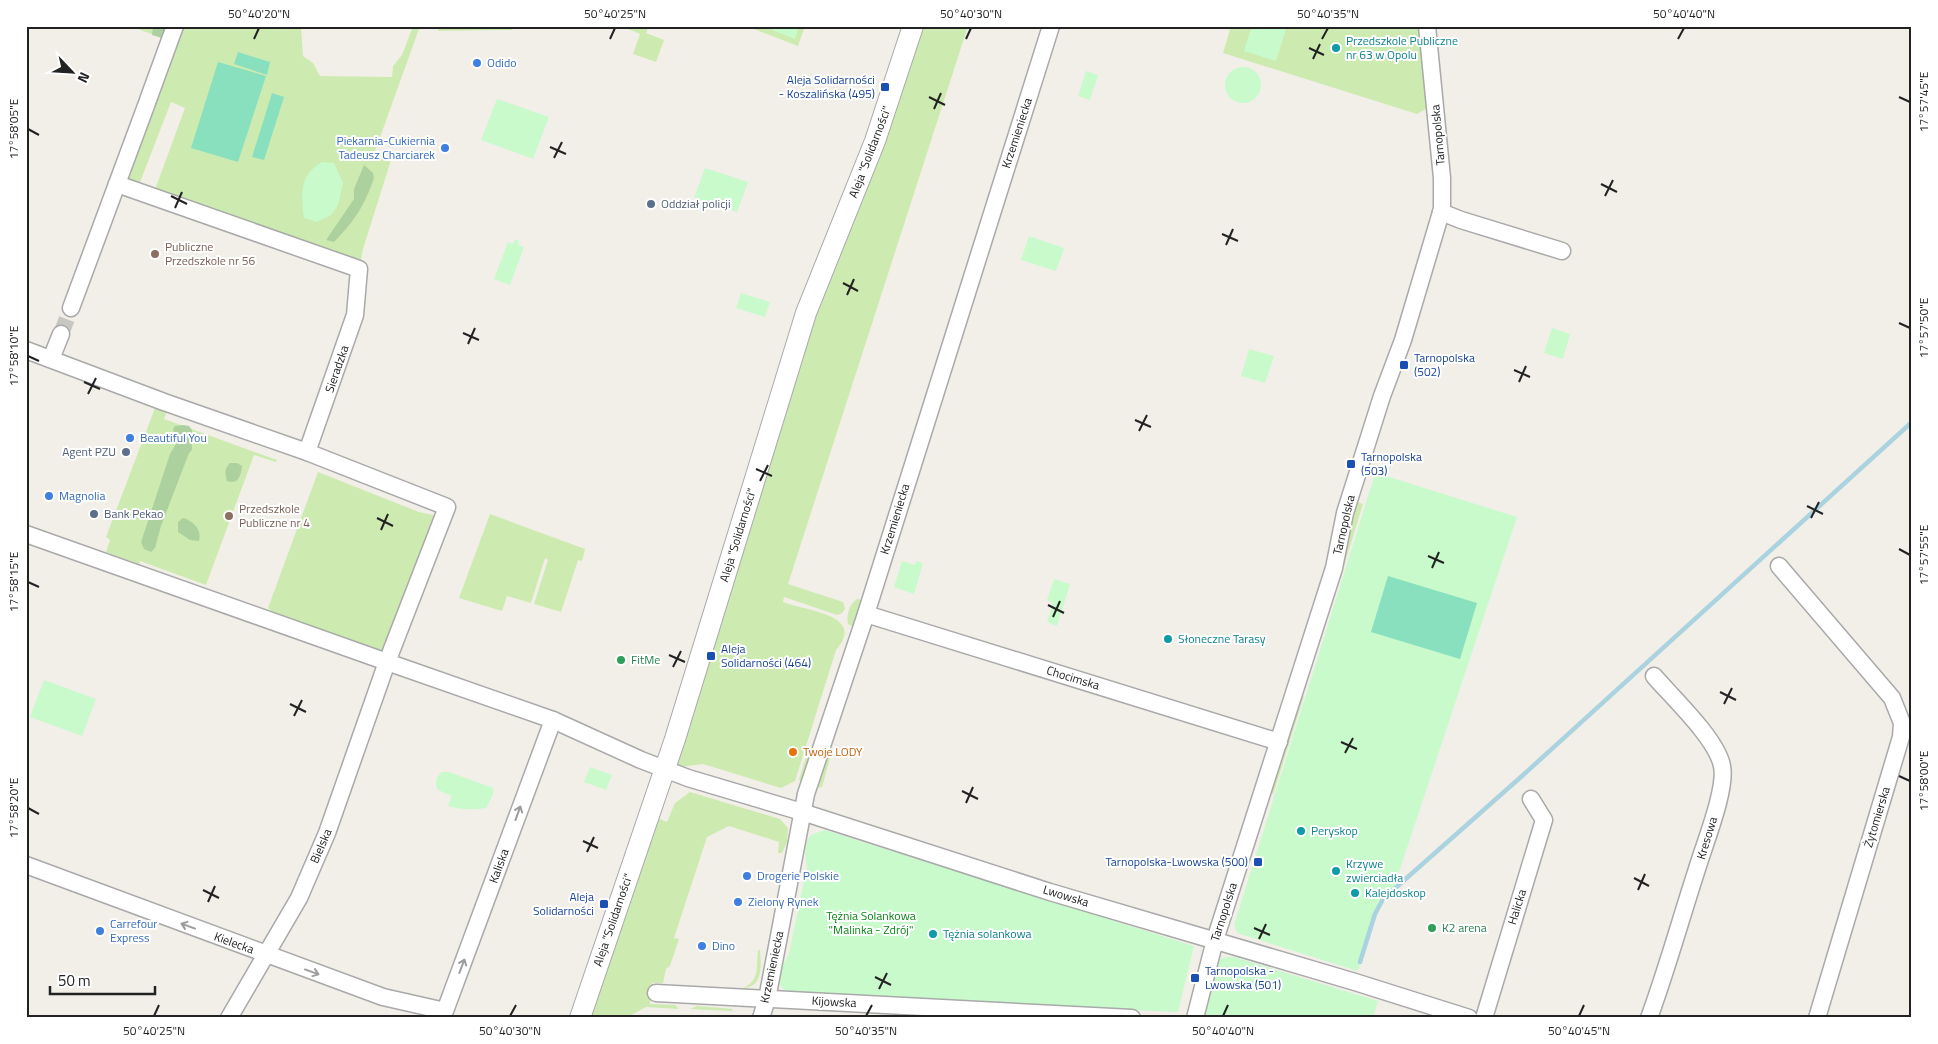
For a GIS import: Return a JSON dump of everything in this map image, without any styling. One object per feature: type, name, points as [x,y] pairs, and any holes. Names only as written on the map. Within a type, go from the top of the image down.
[{"type":"street","points":[[70,308],[175,26]]},
{"type":"street","name":"Aleja \"Solidarności\"","points":[[580,1018],[665,769],[806,313],[875,141],[913,26]]},
{"type":"street","name":"Krzemieniecka","points":[[761,1018],[767,999],[806,794],[866,614],[1051,26]]},
{"type":"street","name":"Tarnopolska","points":[[1196,1018],[1215,940],[1334,568],[1345,513],[1382,396],[1403,340],[1441,212],[1442,188],[1427,26]]},
{"type":"street","name":"Sieradzka","points":[[117,184],[359,269],[356,315],[307,452]]},
{"type":"street","points":[[1441,212],[1562,250]]},
{"type":"street","points":[[51,359],[61,334]]},
{"type":"street","points":[[26,350],[158,400],[307,452]]},
{"type":"street","name":"Bielska","points":[[229,1018],[299,898],[328,833],[387,662],[447,507],[307,452]]},
{"type":"street","points":[[26,534],[553,720],[665,769]]},
{"type":"street","name":"Żytomierska","points":[[1779,566],[1892,698],[1902,723],[1901,737],[1817,1018]]},
{"type":"street","name":"Chocimska","points":[[866,614],[1279,742]]},
{"type":"street","name":"Kresowa","points":[[1649,1018],[1706,841],[1723,778],[1718,752],[1654,676]]},
{"type":"street","name":"Kaliska","points":[[445,1011],[553,720]]},
{"type":"street","name":"Lwowska","points":[[665,769],[688,778],[802,812],[1050,892],[1215,940],[1469,1018]]},
{"type":"street","name":"Halicka","points":[[1484,1018],[1544,820],[1531,798]]},
{"type":"street","name":"Kielecka","points":[[26,865],[383,997],[445,1011]]},
{"type":"street","name":"Kijowska","points":[[656,993],[1132,1018]]},
{"type":"green space","points":[[130,26],[301,26],[303,56],[313,63],[320,76],[392,77],[393,66],[402,55],[413,26],[420,26],[374,154],[391,160],[363,249],[359,269],[153,195],[185,108],[171,102],[137,190],[117,184],[170,41]]},
{"type":"green space","points":[[153,26],[172,26],[165,39],[152,35]]},
{"type":"green space","points":[[439,26],[513,26],[512,30],[438,31]]},
{"type":"green space","points":[[621,26],[649,26],[646,33],[664,40],[656,62],[633,54],[640,34]]},
{"type":"green space","points":[[746,26],[805,26],[798,46]]},
{"type":"green space","points":[[774,26],[799,26],[795,39],[772,30]]},
{"type":"green space","points":[[909,26],[968,26],[788,584],[843,602],[845,609],[837,615],[784,597],[783,602],[818,612],[839,621],[844,629],[844,638],[836,650],[795,781],[781,788],[703,764],[665,769]]},
{"type":"green space","points":[[1231,26],[1427,26],[1435,104],[1417,114],[1223,53]]},
{"type":"green space","points":[[1252,26],[1277,26],[1286,29],[1276,61],[1244,51]]},
{"type":"green space","points":[[238,52],[270,62],[267,75],[234,64]]},
{"type":"green space","points":[[218,62],[266,76],[238,162],[191,148]]},
{"type":"green space","points":[[1243,67],[1256,72],[1261,85],[1256,98],[1243,103],[1230,98],[1225,85],[1230,72]]},
{"type":"green space","points":[[1086,71],[1098,75],[1090,100],[1078,96]]},
{"type":"green space","points":[[272,93],[284,97],[264,160],[252,157]]},
{"type":"green space","points":[[497,99],[549,117],[533,159],[481,140]]},
{"type":"green space","points":[[322,162],[334,163],[343,183],[338,205],[331,215],[317,222],[304,218],[302,194],[305,179],[314,167]]},
{"type":"green space","points":[[364,165],[373,173],[374,178],[363,205],[334,242],[326,240],[354,199],[354,189]]},
{"type":"green space","points":[[705,168],[748,182],[737,212],[694,198]]},
{"type":"green space","points":[[1029,236],[1064,248],[1056,271],[1021,260]]},
{"type":"green space","points":[[515,239],[519,241],[518,245],[524,247],[510,285],[494,279],[508,242],[513,244]]},
{"type":"green space","points":[[741,293],[770,302],[765,317],[736,308]]},
{"type":"green space","points":[[1552,328],[1570,334],[1563,359],[1544,353]]},
{"type":"green space","points":[[1249,349],[1274,356],[1265,383],[1241,376]]},
{"type":"green space","points":[[158,400],[169,404],[164,419],[277,460],[276,462],[254,455],[206,585],[140,561],[139,564],[106,552],[110,540],[106,537]]},
{"type":"green space","points":[[175,426],[189,426],[192,430],[192,450],[189,453],[161,526],[155,548],[151,552],[144,549],[141,542],[170,454],[177,442],[173,429]]},
{"type":"green space","points":[[230,463],[237,463],[242,466],[240,476],[234,482],[227,481],[226,469]]},
{"type":"green space","points":[[1380,471],[1383,475],[1517,517],[1393,890],[1385,898],[1374,917],[1358,971],[1240,934],[1234,925],[1375,474]]},
{"type":"green space","points":[[318,472],[419,512],[438,516],[383,661],[291,628],[268,608]]},
{"type":"green space","points":[[1354,501],[1363,504],[1341,576],[1338,568]]},
{"type":"green space","points":[[490,514],[585,549],[582,561],[578,560],[561,612],[534,604],[548,560],[545,558],[531,603],[507,596],[502,611],[459,598]]},
{"type":"green space","points":[[183,518],[196,526],[200,537],[199,541],[190,540],[178,532],[178,522]]},
{"type":"green space","points":[[902,561],[915,565],[916,561],[923,563],[914,594],[894,587]]},
{"type":"green space","points":[[1388,576],[1477,603],[1460,659],[1371,632]]},
{"type":"green space","points":[[1054,579],[1070,584],[1057,626],[1047,622],[1053,603],[1047,600]]},
{"type":"green space","points":[[857,599],[862,600],[853,627],[848,624],[848,614],[850,607]]},
{"type":"green space","points":[[44,680],[96,699],[82,736],[30,717]]},
{"type":"green space","points":[[1304,696],[1273,795],[1270,786],[1297,701]]},
{"type":"green space","points":[[809,748],[813,754],[802,784],[799,779]]},
{"type":"green space","points":[[827,755],[831,755],[822,787],[816,788]]},
{"type":"green space","points":[[590,767],[612,775],[606,790],[584,782]]},
{"type":"green space","points":[[442,772],[449,772],[493,788],[493,794],[486,808],[467,809],[448,806],[452,796],[438,790],[436,785],[437,778]]},
{"type":"green space","points":[[690,792],[780,819],[788,828],[787,842],[782,853],[778,853],[779,842],[729,826],[707,837],[674,938],[679,939],[670,966],[666,969],[663,983],[652,983],[650,1004],[675,1005],[679,1009],[646,1007],[626,1018],[588,1018],[657,818],[667,822],[675,803]]},
{"type":"green space","name":"Tężnia Solankowa \"Malinka - Zdrój\"","points":[[825,830],[1194,946],[1178,1012],[790,993],[785,991],[780,985],[779,972],[789,954],[807,866],[806,846],[811,835]]},
{"type":"green space","points":[[758,950],[760,950],[761,962],[760,974],[755,984],[743,988],[755,977]]},
{"type":"green space","points":[[1234,957],[1378,1001],[1373,1018],[1204,1018],[1217,963],[1220,959]]},
{"type":"green space","points":[[697,1006],[733,1009],[732,1011],[690,1009]]},
{"type":"waterway","points":[[1360,962],[1375,914],[1383,899],[1522,776],[1912,422]]},
{"type":"tunnel","points":[[61,334],[71,308]]},
{"type":"place","name":"Przedszkole Publiczne nr 63 w Opolu","points":[[1336,48]]},
{"type":"place","name":"Odido","points":[[477,63]]},
{"type":"place","name":"Aleja Solidarności - Koszalińska (495)","points":[[885,87]]},
{"type":"place","name":"Piekarnia-Cukiernia Tadeusz Charciarek","points":[[445,148]]},
{"type":"place","name":"Oddział policji","points":[[651,204]]},
{"type":"place","name":"Publiczne Przedszkole nr 56","points":[[155,254]]},
{"type":"place","name":"Tarnopolska (502)","points":[[1404,365]]},
{"type":"place","name":"Beautiful You","points":[[130,438]]},
{"type":"place","name":"Agent PZU","points":[[126,452]]},
{"type":"place","name":"Tarnopolska (503)","points":[[1351,464]]},
{"type":"place","name":"Magnolia","points":[[49,496]]},
{"type":"place","name":"Bank Pekao","points":[[94,514]]},
{"type":"place","name":"Przedszkole Publiczne nr 4","points":[[229,516]]},
{"type":"place","name":"Słoneczne Tarasy","points":[[1168,639]]},
{"type":"place","name":"Aleja Solidarności (464)","points":[[711,656]]},
{"type":"place","name":"FitMe","points":[[621,660]]},
{"type":"place","name":"Twoje LODY","points":[[793,752]]},
{"type":"place","name":"Peryskop","points":[[1301,831]]},
{"type":"place","name":"Tarnopolska-Lwowska (500)","points":[[1258,862]]},
{"type":"place","name":"Krzywe zwierciadła","points":[[1336,871]]},
{"type":"place","name":"Drogerie Polskie","points":[[747,876]]},
{"type":"place","name":"Kalejdoskop","points":[[1355,893]]},
{"type":"place","name":"Zielony Rynek","points":[[738,902]]},
{"type":"place","name":"Aleja Solidarności","points":[[604,904]]},
{"type":"place","name":"K2 arena","points":[[1432,928]]},
{"type":"place","name":"Carrefour Express","points":[[100,931]]},
{"type":"place","name":"Tężnia solankowa","points":[[933,934]]},
{"type":"place","name":"Dino","points":[[702,946]]},
{"type":"place","name":"Tarnopolska - Lwowska (501)","points":[[1195,978]]}]
